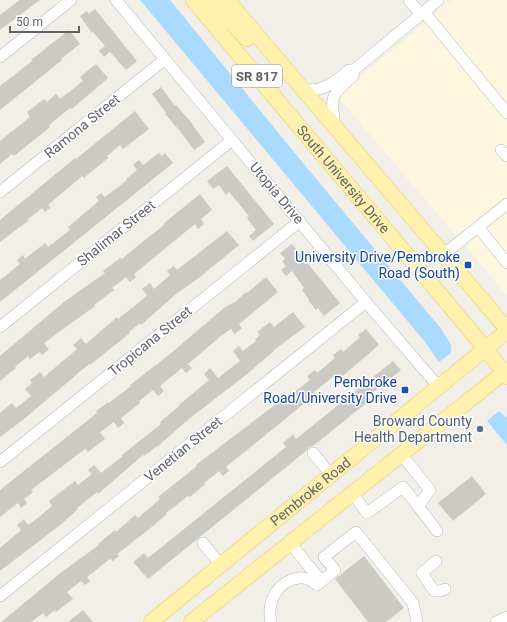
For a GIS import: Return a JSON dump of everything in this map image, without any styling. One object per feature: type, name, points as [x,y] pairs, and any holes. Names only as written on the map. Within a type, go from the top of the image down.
[{"type":"main road","name":"South University Drive","points":[[226,0],[444,254],[507,330]]},
{"type":"main road","name":"South University Drive","points":[[195,2],[506,374]]},
{"type":"main road","points":[[195,2],[215,5],[302,98],[316,104]]},
{"type":"main road","name":"Pembroke Road","points":[[150,622],[221,566],[507,330]]},
{"type":"main road","name":"Pembroke Road","points":[[190,622],[401,454],[506,374]]},
{"type":"street","points":[[0,57],[71,0]]},
{"type":"street","name":"Utopia Drive","points":[[116,0],[366,302],[438,386]]},
{"type":"street","points":[[409,0],[422,13],[507,113]]},
{"type":"street","points":[[304,90],[321,89],[331,84],[349,70],[354,70],[438,0]]},
{"type":"street","name":"Ramona Street","points":[[0,192],[165,59]]},
{"type":"street","points":[[336,128],[332,105],[334,94],[353,76],[354,70]]},
{"type":"street","name":"Shalimar Street","points":[[0,327],[232,140]]},
{"type":"street","points":[[444,254],[506,207]]},
{"type":"street","name":"Tropicana Street","points":[[0,462],[300,221]]},
{"type":"street","points":[[478,227],[507,264]]},
{"type":"street","name":"Venetian Street","points":[[0,596],[366,302]]},
{"type":"street","points":[[313,453],[331,475]]},
{"type":"street","points":[[401,454],[430,490],[418,506]]},
{"type":"street","points":[[352,494],[368,513],[403,487],[437,531]]},
{"type":"street","points":[[271,622],[269,615],[270,604],[276,591],[284,583],[292,579],[302,577],[317,585],[335,570],[324,557],[356,532],[413,603],[417,622]]},
{"type":"street","points":[[203,542],[221,566]]},
{"type":"street","points":[[290,543],[321,581]]},
{"type":"street","points":[[436,561],[422,572],[434,591],[445,589]]},
{"type":"street","points":[[496,622],[507,617]]},
{"type":"shaded area","points":[[452,0],[507,0],[507,295],[337,96]]},
{"type":"water","points":[[140,0],[170,0],[442,330],[451,345],[451,353],[439,362],[425,342]]},
{"type":"water","points":[[499,411],[507,418],[507,445],[487,421]]},
{"type":"building","points":[[20,0],[40,0],[0,30],[0,15]]},
{"type":"building","points":[[95,9],[137,61],[126,70],[110,52],[104,57],[99,51],[105,46],[93,32],[92,33],[80,16],[87,11],[89,14]]},
{"type":"building","points":[[69,30],[80,44],[0,110],[0,86]]},
{"type":"building","points":[[96,64],[108,78],[72,109],[70,108],[49,125],[50,127],[14,156],[12,154],[0,164],[0,141],[30,117],[27,112],[44,99],[47,102],[56,94],[60,99],[83,81],[80,77]]},
{"type":"building","points":[[161,87],[175,106],[176,105],[190,121],[205,142],[194,150],[165,114],[166,113],[152,94]]},
{"type":"building","points":[[135,111],[149,129],[123,149],[120,145],[107,156],[108,158],[84,178],[82,176],[48,205],[51,207],[45,212],[42,208],[27,220],[28,221],[0,242],[0,220]]},
{"type":"building","points":[[159,153],[162,156],[165,153],[173,163],[0,302],[0,280],[20,264],[17,260],[23,255],[25,259],[45,243],[48,247],[70,230],[68,227],[99,201],[96,197],[101,193],[105,197],[127,180],[126,179],[137,170],[133,165],[139,160],[143,165]]},
{"type":"building","points":[[227,166],[274,224],[253,241],[249,236],[256,230],[247,218],[249,216],[229,192],[226,195],[219,185],[213,189],[207,181]]},
{"type":"building","points":[[200,194],[212,210],[201,219],[204,224],[198,229],[195,224],[134,274],[136,277],[130,282],[126,277],[112,288],[114,290],[94,305],[95,306],[44,343],[49,349],[42,355],[39,352],[30,359],[28,356],[0,381],[0,356],[64,302],[105,273],[103,271],[120,258],[122,259]]},
{"type":"building","points":[[227,231],[239,245],[0,437],[0,413],[12,403],[16,408],[31,396],[25,389],[32,383],[30,380],[40,372],[44,377],[77,349],[73,345],[81,338],[86,344],[117,317],[118,319],[137,304],[147,295],[142,289],[150,283],[154,289],[170,275],[167,271],[174,266],[177,270]]},
{"type":"building","points":[[292,244],[340,303],[324,316],[318,308],[316,310],[308,300],[302,290],[304,288],[292,271],[286,276],[281,270],[286,266],[282,261],[285,259],[280,253]]},
{"type":"building","points":[[266,277],[278,292],[239,324],[242,328],[235,334],[231,329],[221,336],[188,364],[192,368],[186,373],[182,368],[160,386],[164,391],[158,396],[153,390],[139,401],[140,403],[121,418],[124,423],[118,428],[114,422],[100,432],[105,439],[88,452],[85,449],[31,490],[33,492],[24,499],[27,503],[21,508],[18,503],[0,517],[0,490],[97,413],[96,411],[131,386],[130,385],[170,354],[225,307],[235,302]]},
{"type":"building","points":[[293,312],[305,327],[274,350],[246,375],[190,418],[157,447],[144,456],[143,455],[98,494],[97,492],[77,508],[78,509],[59,526],[0,571],[0,548],[21,530],[17,525],[24,519],[28,525],[39,517],[52,506],[49,501],[75,481],[78,485],[92,474],[88,470],[94,465],[101,473],[161,424],[160,422],[209,380],[204,374],[210,368],[218,378],[240,361],[233,351],[239,346],[243,351],[256,341],[255,340],[260,335],[257,332],[270,322],[274,327]]},
{"type":"building","points":[[366,329],[379,345],[337,380],[334,376],[314,392],[316,394],[226,467],[229,471],[223,476],[219,471],[190,497],[188,496],[166,513],[167,514],[153,526],[117,554],[119,556],[113,561],[110,559],[87,577],[90,581],[85,585],[81,581],[67,592],[73,599],[56,612],[55,610],[46,617],[43,613],[31,622],[1,622],[63,571],[99,545],[98,544],[115,530],[116,532],[135,515],[138,518],[160,499],[158,497],[197,466],[196,465],[276,404],[275,402],[293,391],[294,392],[310,380],[307,376],[315,370],[317,373],[335,358],[333,355],[341,349],[343,352],[360,337],[358,335]]},
{"type":"building","points":[[393,361],[401,370],[366,398],[369,401],[313,446],[309,447],[148,579],[133,562],[144,553],[148,558],[286,447],[283,443],[293,434],[296,439]]},
{"type":"building","points":[[472,476],[486,494],[453,521],[438,503]]},
{"type":"building","points":[[364,556],[404,608],[386,622],[368,622],[335,579]]},
{"type":"building","points":[[83,610],[93,622],[68,622]]},
{"type":"place","name":"University Drive/Pembroke Road (South)","points":[[468,265]]},
{"type":"place","name":"Pembroke Road/University Drive","points":[[405,390]]},
{"type":"place","name":"Broward County Health Department","points":[[480,429]]}]
